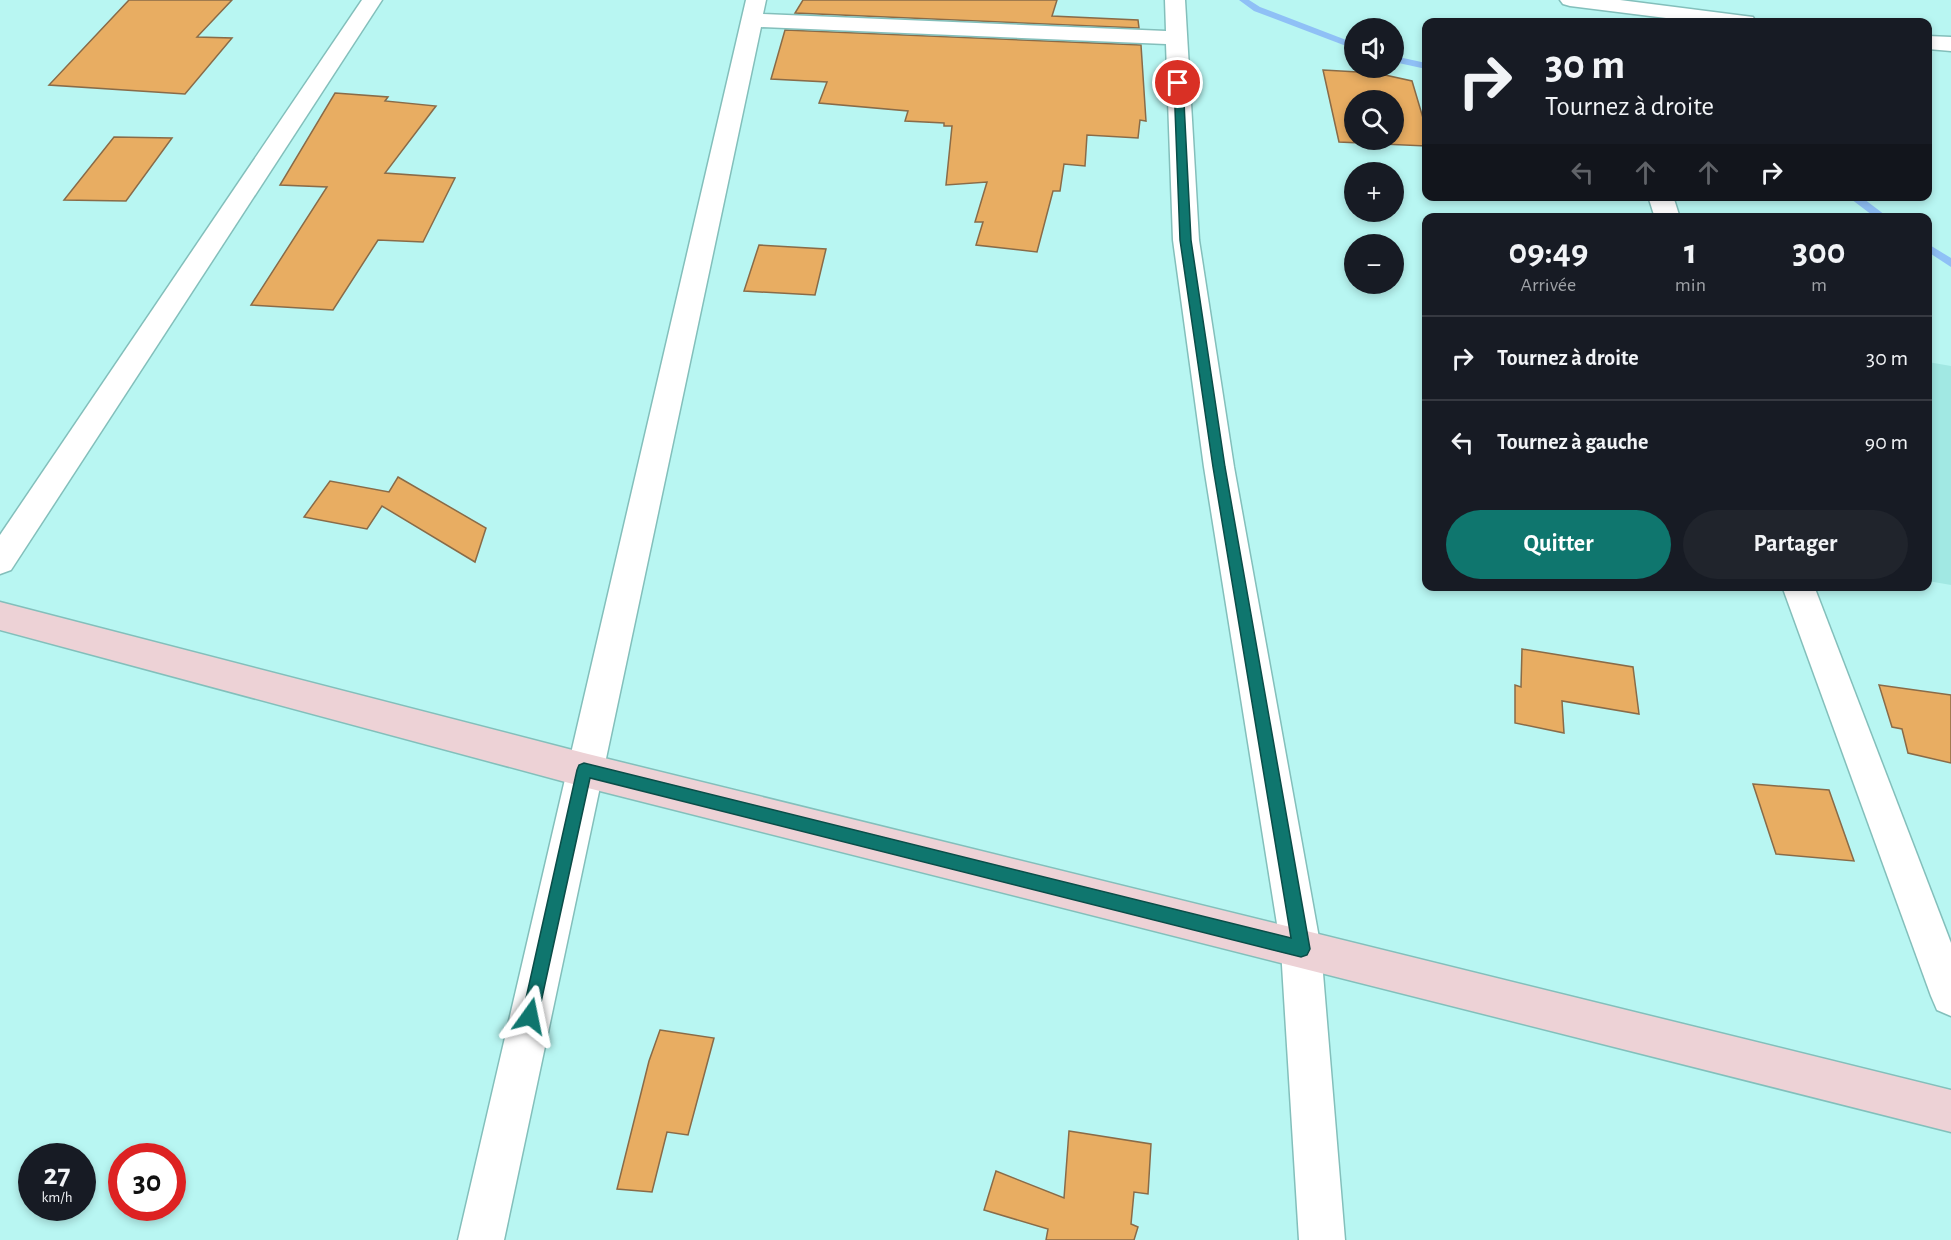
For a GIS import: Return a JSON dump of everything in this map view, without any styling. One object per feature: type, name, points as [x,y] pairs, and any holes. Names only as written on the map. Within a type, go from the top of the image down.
[{"type":"main road","points":[[0,616],[584,770],[1951,1111]]},
{"type":"street","points":[[0,561],[372,0]]},
{"type":"street","points":[[1175,0],[1186,240],[1219,467],[1301,949],[1322,1240]]},
{"type":"street","points":[[1576,1],[1586,18]]},
{"type":"street","points":[[1576,1],[1713,18]]},
{"type":"street","points":[[481,1240],[754,10],[1176,38]]},
{"type":"street","points":[[1932,43],[1951,44]]},
{"type":"street","points":[[1800,591],[1951,996]]},
{"type":"shaded area","points":[[1932,363],[1951,366],[1951,585],[1932,582]]},
{"type":"building","points":[[129,0],[232,0],[197,37],[232,38],[185,94],[49,85]]},
{"type":"building","points":[[803,0],[1057,0],[1052,16],[1138,20],[1139,28],[795,13]]},
{"type":"building","points":[[785,30],[1141,45],[1146,121],[1140,120],[1138,138],[1087,135],[1085,166],[1064,164],[1060,191],[1053,191],[1037,252],[976,245],[983,222],[975,222],[987,182],[946,185],[952,126],[944,126],[944,123],[905,121],[908,111],[819,103],[827,82],[771,79]]},
{"type":"building","points":[[1323,70],[1344,71],[1344,78],[1398,78],[1412,81],[1422,115],[1422,146],[1404,145],[1404,90],[1344,90],[1344,142],[1339,142]]},
{"type":"building","points":[[335,93],[388,97],[385,101],[436,106],[385,173],[455,178],[423,242],[378,240],[333,310],[251,305],[327,187],[280,185]]},
{"type":"building","points":[[114,137],[172,138],[126,201],[64,200]]},
{"type":"building","points":[[759,245],[826,249],[815,295],[744,291]]},
{"type":"building","points":[[398,477],[486,528],[475,562],[382,506],[367,529],[304,517],[330,481],[389,492]]},
{"type":"building","points":[[1522,649],[1633,667],[1639,714],[1562,701],[1564,733],[1515,723],[1515,685],[1521,687]]},
{"type":"building","points":[[1879,685],[1951,695],[1951,763],[1908,753],[1902,729],[1892,727]]},
{"type":"building","points":[[1753,784],[1829,790],[1854,861],[1776,854]]},
{"type":"building","points":[[660,1030],[714,1038],[688,1135],[667,1132],[652,1192],[617,1189],[649,1061]]},
{"type":"building","points":[[1069,1131],[1151,1144],[1148,1194],[1134,1192],[1131,1224],[1138,1227],[1134,1240],[1046,1240],[1048,1229],[984,1210],[996,1171],[1064,1198]]},
{"type":"waterway","points":[[1243,0],[1257,9],[1344,42]]},
{"type":"waterway","points":[[1404,61],[1422,65]]},
{"type":"waterway","points":[[1859,201],[1877,213]]},
{"type":"waterway","points":[[1932,250],[1951,263]]},
{"type":"route","points":[[530,1016],[584,770],[1301,949],[1219,467],[1186,240],[1178,83]]}]
